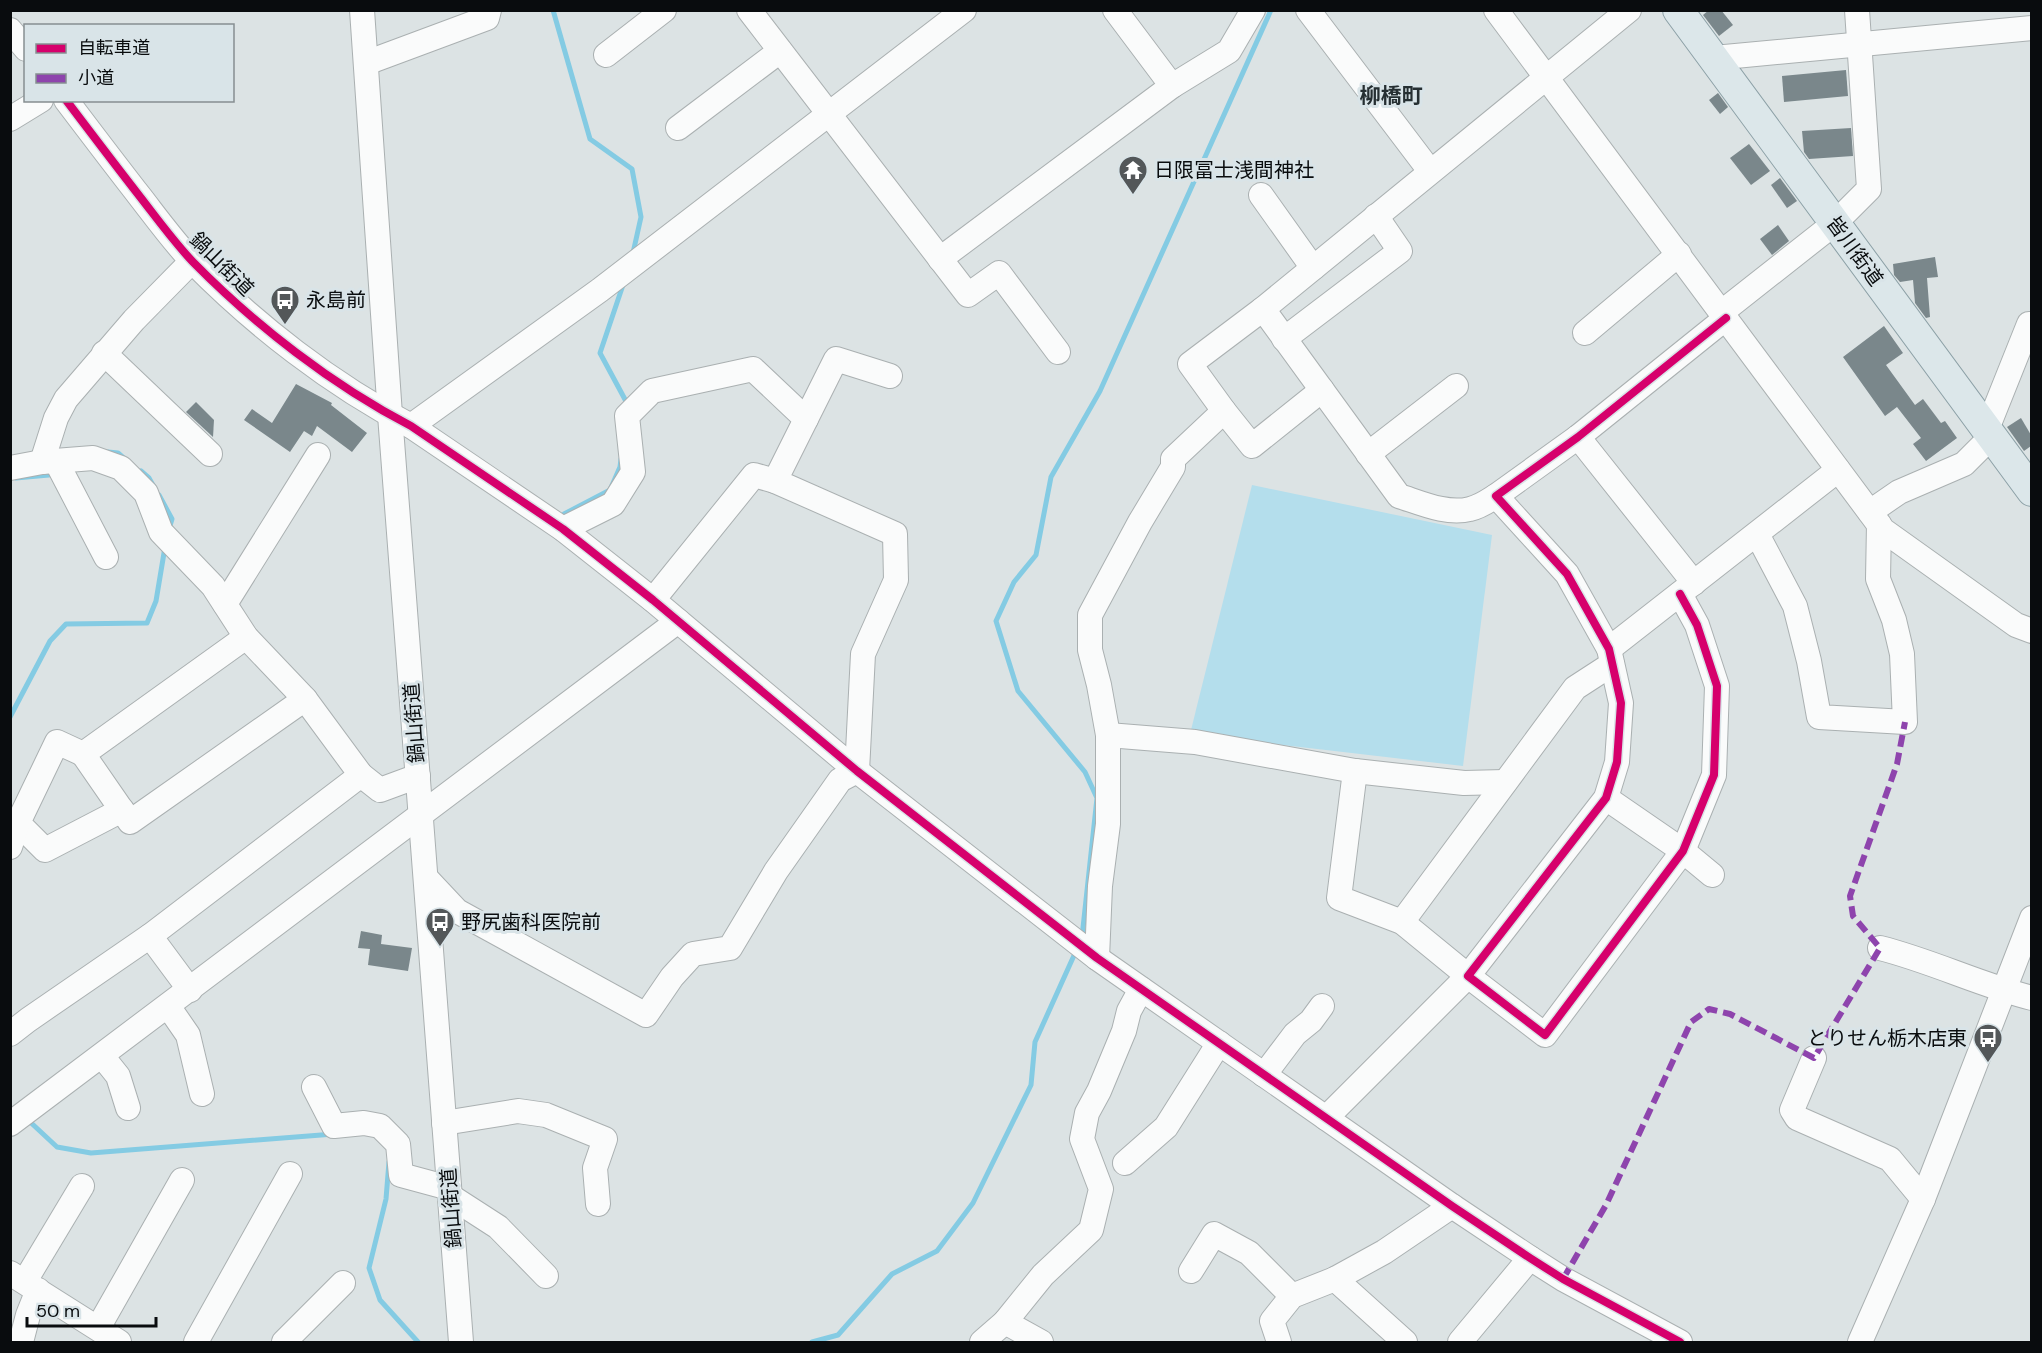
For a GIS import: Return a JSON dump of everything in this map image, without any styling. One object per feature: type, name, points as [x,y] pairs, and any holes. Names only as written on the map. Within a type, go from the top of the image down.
[{"type":"main road","name":"皆川街道","points":[[1678,10],[2031,491]]},
{"type":"street","points":[[362,10],[401,420]]},
{"type":"street","points":[[366,63],[487,18],[489,10]]},
{"type":"street","points":[[606,55],[664,10]]},
{"type":"street","points":[[748,10],[968,295],[999,273],[1058,352]]},
{"type":"street","points":[[401,420],[600,290],[964,10]]},
{"type":"street","points":[[1115,10],[1172,86]]},
{"type":"street","points":[[940,259],[1172,86],[1229,51],[1253,10]]},
{"type":"street","points":[[1308,10],[1430,171]]},
{"type":"street","points":[[1496,10],[1883,530],[2016,625],[2031,631]]},
{"type":"street","points":[[1322,390],[1252,446],[1190,364],[1263,309],[1629,10]]},
{"type":"street","points":[[1263,309],[1400,496],[1433,508],[1468,510],[1496,496],[1578,437],[1835,223],[1869,189],[1857,10]]},
{"type":"street","points":[[1714,58],[2031,28]]},
{"type":"street","points":[[10,30],[24,47]]},
{"type":"street","points":[[678,128],[780,51]]},
{"type":"street","points":[[10,119],[38,102]]},
{"type":"street","name":"鍋山街道","points":[[68,102],[167,232],[192,261],[274,335],[318,368],[401,420],[418,776],[461,1342]]},
{"type":"street","points":[[1261,195],[1313,268]]},
{"type":"street","points":[[1284,339],[1400,251],[1376,216]]},
{"type":"street","points":[[1585,333],[1679,254]]},
{"type":"street","points":[[106,557],[49,462],[56,418],[66,399],[104,353],[192,261]]},
{"type":"street","points":[[1757,534],[1795,606],[1809,661],[1819,717],[1905,722],[1902,654],[1894,620],[1878,579],[1875,518],[1899,492],[1964,464],[1990,433],[2029,324],[2031,324]]},
{"type":"street","points":[[104,353],[210,454]]},
{"type":"street","points":[[775,481],[836,359],[890,376]]},
{"type":"street","points":[[563,529],[613,504],[633,472],[627,416],[652,392],[753,369],[806,419]]},
{"type":"street","points":[[1368,454],[1456,386]]},
{"type":"street","points":[[1097,958],[1100,886],[1108,824],[1108,735],[1100,686],[1090,650],[1090,615],[1140,522],[1173,467],[1173,459],[1224,411]]},
{"type":"street","points":[[401,420],[563,529],[653,600],[857,771],[1097,958],[1530,1258],[1563,1279],[1680,1342]]},
{"type":"street","points":[[1355,771],[1339,898],[1402,922],[1545,1035],[1683,851],[1714,776],[1717,686],[1687,588],[1578,437]]},
{"type":"street","points":[[225,604],[318,455]]},
{"type":"street","points":[[10,468],[93,458],[122,468],[146,493],[161,532],[213,586],[246,637],[305,699],[361,775],[381,790],[418,776]]},
{"type":"street","points":[[1402,922],[1575,688],[1687,588],[1839,470]]},
{"type":"street","points":[[653,600],[754,475],[775,481],[895,534],[896,580],[863,654],[857,771]]},
{"type":"street","points":[[1326,1118],[1468,975],[1606,798],[1617,762],[1621,704],[1611,656],[1567,574],[1496,496]]},
{"type":"street","points":[[10,1124],[678,621]]},
{"type":"street","points":[[83,754],[246,637]]},
{"type":"street","points":[[10,847],[18,824],[57,742],[83,754],[130,822],[305,699]]},
{"type":"street","points":[[1108,735],[1196,742],[1355,771],[1464,783],[1505,782]]},
{"type":"street","points":[[426,878],[457,911],[646,1015],[672,977],[693,954],[730,948],[776,871],[840,780],[857,771]]},
{"type":"street","points":[[10,1034],[150,936],[361,775]]},
{"type":"street","points":[[1606,798],[1683,851],[1712,875]]},
{"type":"street","points":[[18,824],[45,850],[122,810]]},
{"type":"street","points":[[1860,1342],[1923,1199],[2031,918]]},
{"type":"street","points":[[150,936],[190,990]]},
{"type":"street","points":[[1880,948],[1906,955],[2004,991],[2031,998]]},
{"type":"street","points":[[982,1342],[1005,1322],[1043,1275],[1091,1230],[1101,1189],[1082,1139],[1083,1130],[1087,1113],[1099,1091],[1124,1031],[1129,1011],[1141,989]]},
{"type":"street","points":[[168,1006],[188,1035],[202,1094]]},
{"type":"street","points":[[1264,1075],[1294,1034],[1311,1021],[1322,1006]]},
{"type":"street","points":[[1125,1163],[1166,1127],[1219,1043]]},
{"type":"street","points":[[102,1056],[118,1076],[128,1108]]},
{"type":"street","points":[[1814,1058],[1792,1110],[1797,1118],[1890,1159],[1923,1199]]},
{"type":"street","points":[[314,1087],[334,1126],[364,1123],[380,1126],[398,1144],[401,1175],[450,1192],[498,1227],[546,1276]]},
{"type":"street","points":[[444,1123],[518,1111],[546,1115],[605,1139],[595,1168],[598,1204]]},
{"type":"street","points":[[196,1342],[290,1173]]},
{"type":"street","points":[[98,1328],[182,1180]]},
{"type":"street","points":[[21,1342],[28,1315],[25,1281],[82,1186]]},
{"type":"street","points":[[1278,1342],[1272,1321],[1292,1296],[1335,1279],[1393,1246],[1452,1206]]},
{"type":"street","points":[[1191,1271],[1214,1233],[1249,1253],[1292,1296]]},
{"type":"street","points":[[1460,1342],[1530,1258]]},
{"type":"street","points":[[1335,1279],[1405,1342]]},
{"type":"street","points":[[25,1281],[119,1342]]},
{"type":"street","points":[[284,1342],[343,1283]]},
{"type":"street","points":[[1005,1322],[1041,1342]]},
{"type":"shaded area","points":[[1252,485],[1492,535],[1463,766],[1190,734]]},
{"type":"building","points":[[1709,10],[1721,10],[1733,25],[1719,36],[1703,15]]},
{"type":"building","points":[[1846,70],[1848,96],[1784,102],[1782,76]]},
{"type":"building","points":[[1718,93],[1728,107],[1720,114],[1709,100]]},
{"type":"building","points":[[1851,128],[1853,156],[1809,159],[1804,152],[1802,131]]},
{"type":"building","points":[[1749,144],[1770,171],[1751,185],[1730,158]]},
{"type":"building","points":[[1780,178],[1797,201],[1787,208],[1771,185]]},
{"type":"building","points":[[1778,225],[1789,241],[1772,255],[1760,239]]},
{"type":"building","points":[[1935,257],[1938,277],[1927,278],[1930,317],[1926,318],[1915,303],[1913,280],[1900,282],[1894,275],[1893,264]]},
{"type":"building","points":[[1884,326],[1903,353],[1886,365],[1915,405],[1923,399],[1941,423],[1945,421],[1957,438],[1926,461],[1913,444],[1921,438],[1897,407],[1885,416],[1843,357]]},
{"type":"building","points":[[296,384],[332,403],[331,405],[367,433],[352,452],[317,426],[312,436],[304,431],[290,452],[244,420],[252,409],[272,423]]},
{"type":"building","points":[[196,402],[214,420],[213,437],[186,412]]},
{"type":"building","points":[[2021,418],[2031,435],[2031,446],[2024,451],[2007,427]]},
{"type":"building","points":[[361,931],[382,935],[381,944],[412,948],[408,971],[368,965],[370,949],[358,948]]},
{"type":"waterway","points":[[553,10],[590,139],[632,169],[641,217],[633,253]]},
{"type":"waterway","points":[[1082,937],[1097,798],[1085,772],[1018,691],[996,621],[1014,582],[1036,555],[1051,477],[1100,391],[1271,10]]},
{"type":"waterway","points":[[624,282],[600,353],[628,405]]},
{"type":"waterway","points":[[108,452],[118,453],[126,460]]},
{"type":"waterway","points":[[564,514],[610,490],[621,459]]},
{"type":"waterway","points":[[16,478],[49,475],[50,469]]},
{"type":"waterway","points":[[141,471],[154,487]]},
{"type":"waterway","points":[[159,495],[172,519],[169,529]]},
{"type":"waterway","points":[[10,717],[50,641],[66,624],[147,623],[156,601],[165,547]]},
{"type":"waterway","points":[[812,1342],[838,1335],[892,1274],[937,1251],[973,1203],[1031,1085],[1035,1042],[1076,951]]},
{"type":"waterway","points":[[28,1120],[57,1147],[91,1153],[334,1134]]},
{"type":"waterway","points":[[389,1162],[386,1199],[369,1268],[380,1300],[418,1342]]},
{"type":"marked path","points":[[1563,1279],[1606,1205],[1691,1022],[1709,1009],[1730,1014],[1814,1058],[1880,948],[1853,916],[1850,896],[1897,764],[1905,722]]},
{"type":"cycle path","points":[[68,102],[186,254],[268,331],[352,392],[411,426],[563,529],[653,600],[857,771],[1097,958],[1530,1258],[1563,1279],[1680,1342]]},
{"type":"cycle path","points":[[1680,594],[1697,625],[1717,686],[1714,775],[1683,851],[1545,1035],[1468,976],[1606,798],[1617,762],[1621,703],[1609,649],[1567,574],[1496,496],[1578,437],[1726,318]]},
{"type":"place","name":"日限冨士浅間神社","points":[[1133,196]]},
{"type":"place","name":"永島前","points":[[285,326]]},
{"type":"place","name":"野尻歯科医院前","points":[[440,948]]},
{"type":"place","name":"とりせん栃木店東","points":[[1988,1064]]},
{"type":"district","name":"柳橋町","points":[[1391,96]]}]
